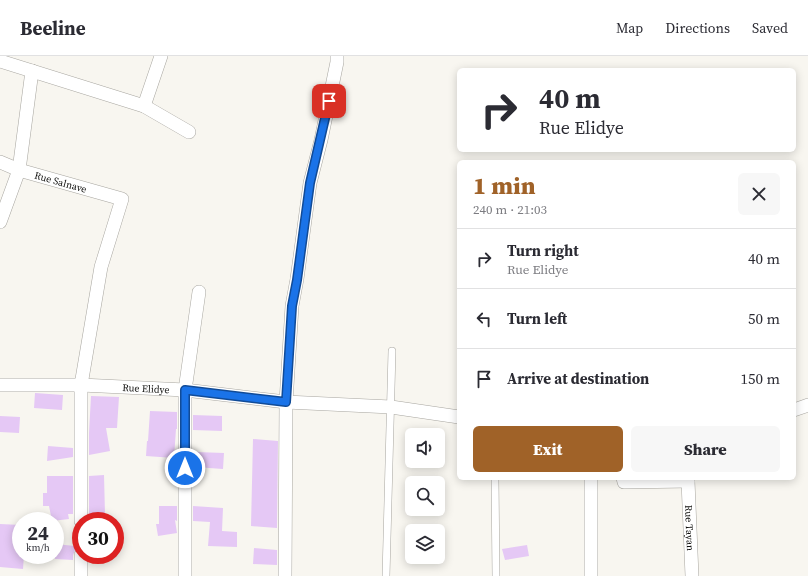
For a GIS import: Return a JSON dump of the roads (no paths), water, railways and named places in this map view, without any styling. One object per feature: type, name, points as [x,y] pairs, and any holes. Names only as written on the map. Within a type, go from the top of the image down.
[{"type":"street","points":[[144,106],[161,56]]},
{"type":"street","points":[[285,576],[286,402],[292,306],[310,183],[337,62],[337,56]]},
{"type":"street","points":[[0,61],[144,106],[189,132]]},
{"type":"street","points":[[0,222],[19,170],[32,71]]},
{"type":"street","name":"Rue Salnave","points":[[0,162],[19,170],[122,199],[101,267],[81,385]]},
{"type":"street","points":[[184,576],[185,390],[199,292]]},
{"type":"street","name":"Rue Elidye","points":[[0,385],[81,385],[185,390],[286,402],[391,407],[457,417]]},
{"type":"street","points":[[81,385],[81,512]]},
{"type":"street","points":[[796,409],[808,405]]},
{"type":"street","points":[[591,480],[591,576]]},
{"type":"street","points":[[624,480],[624,482],[667,480]]},
{"type":"street","name":"Rue Tayan","points":[[689,480],[692,576]]},
{"type":"street","points":[[82,564],[82,576]]},
{"type":"lane","points":[[386,576],[392,351]]},
{"type":"lane","points":[[495,480],[496,576]]}]
